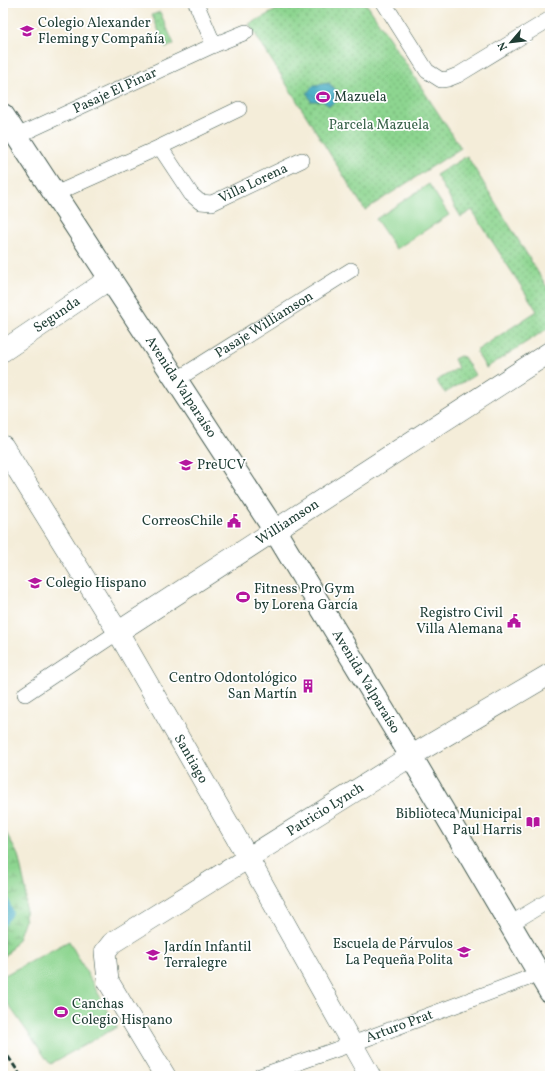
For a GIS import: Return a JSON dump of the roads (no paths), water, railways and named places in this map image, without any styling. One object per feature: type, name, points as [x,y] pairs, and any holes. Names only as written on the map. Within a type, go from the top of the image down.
[{"type":"main road","name":"Avenida Valparaíso","points":[[3,115],[275,531],[412,756],[545,983]]},
{"type":"street","points":[[196,3],[214,45]]},
{"type":"street","points":[[384,3],[427,72],[441,80],[448,80],[458,75],[550,19]]},
{"type":"street","name":"Pasaje El Pinar","points":[[17,136],[214,45],[246,32]]},
{"type":"street","points":[[55,194],[160,147],[238,109]]},
{"type":"street","name":"Villa Lorena","points":[[160,147],[191,194],[200,202],[212,203],[302,160]]},
{"type":"street","name":"Pasaje Williamson","points":[[176,380],[352,270]]},
{"type":"street","name":"Segunda","points":[[3,350],[111,278]]},
{"type":"street","name":"Williamson","points":[[25,694],[550,352]]},
{"type":"street","name":"Santiago","points":[[3,446],[118,632],[248,858],[370,1076]]},
{"type":"street","name":"Patricio Lynch","points":[[165,1076],[108,981],[105,952],[112,943],[412,756],[550,674]]},
{"type":"street","points":[[510,924],[550,900]]},
{"type":"street","name":"Arturo Prat","points":[[260,1076],[352,1044],[545,983]]},
{"type":"water","name":"Mazuela","points":[[329,83],[337,91],[337,100],[329,106],[323,101],[311,101],[307,93],[314,85]]},
{"type":"waterway","points":[[3,891],[10,912],[3,923]]},
{"type":"railway","points":[[3,1049],[21,1076]]},
{"type":"railway","points":[[3,1066],[9,1076]]},
{"type":"place","name":"Colegio Alexander Fleming y Compañía","points":[[27,31]]},
{"type":"place","name":"Mazuela","points":[[323,97]]},
{"type":"place","name":"PreUCV","points":[[186,465]]},
{"type":"place","name":"CorreosChile","points":[[234,521]]},
{"type":"place","name":"Colegio Hispano","points":[[35,583]]},
{"type":"place","name":"Fitness Pro Gym by Lorena García","points":[[243,597]]},
{"type":"place","name":"Registro Civil Villa Alemana","points":[[514,621]]},
{"type":"place","name":"Centro Odontológico San Martín","points":[[308,686]]},
{"type":"place","name":"Biblioteca Municipal Paul Harris","points":[[533,822]]},
{"type":"place","name":"Escuela de Párvulos La Pequeña Polita","points":[[464,952]]},
{"type":"place","name":"Jardín Infantil Terralegre","points":[[153,955]]},
{"type":"place","name":"Canchas Colegio Hispano","points":[[61,1012]]},
{"type":"park label","name":"Parcela Mazuela","points":[[379,125]]}]
